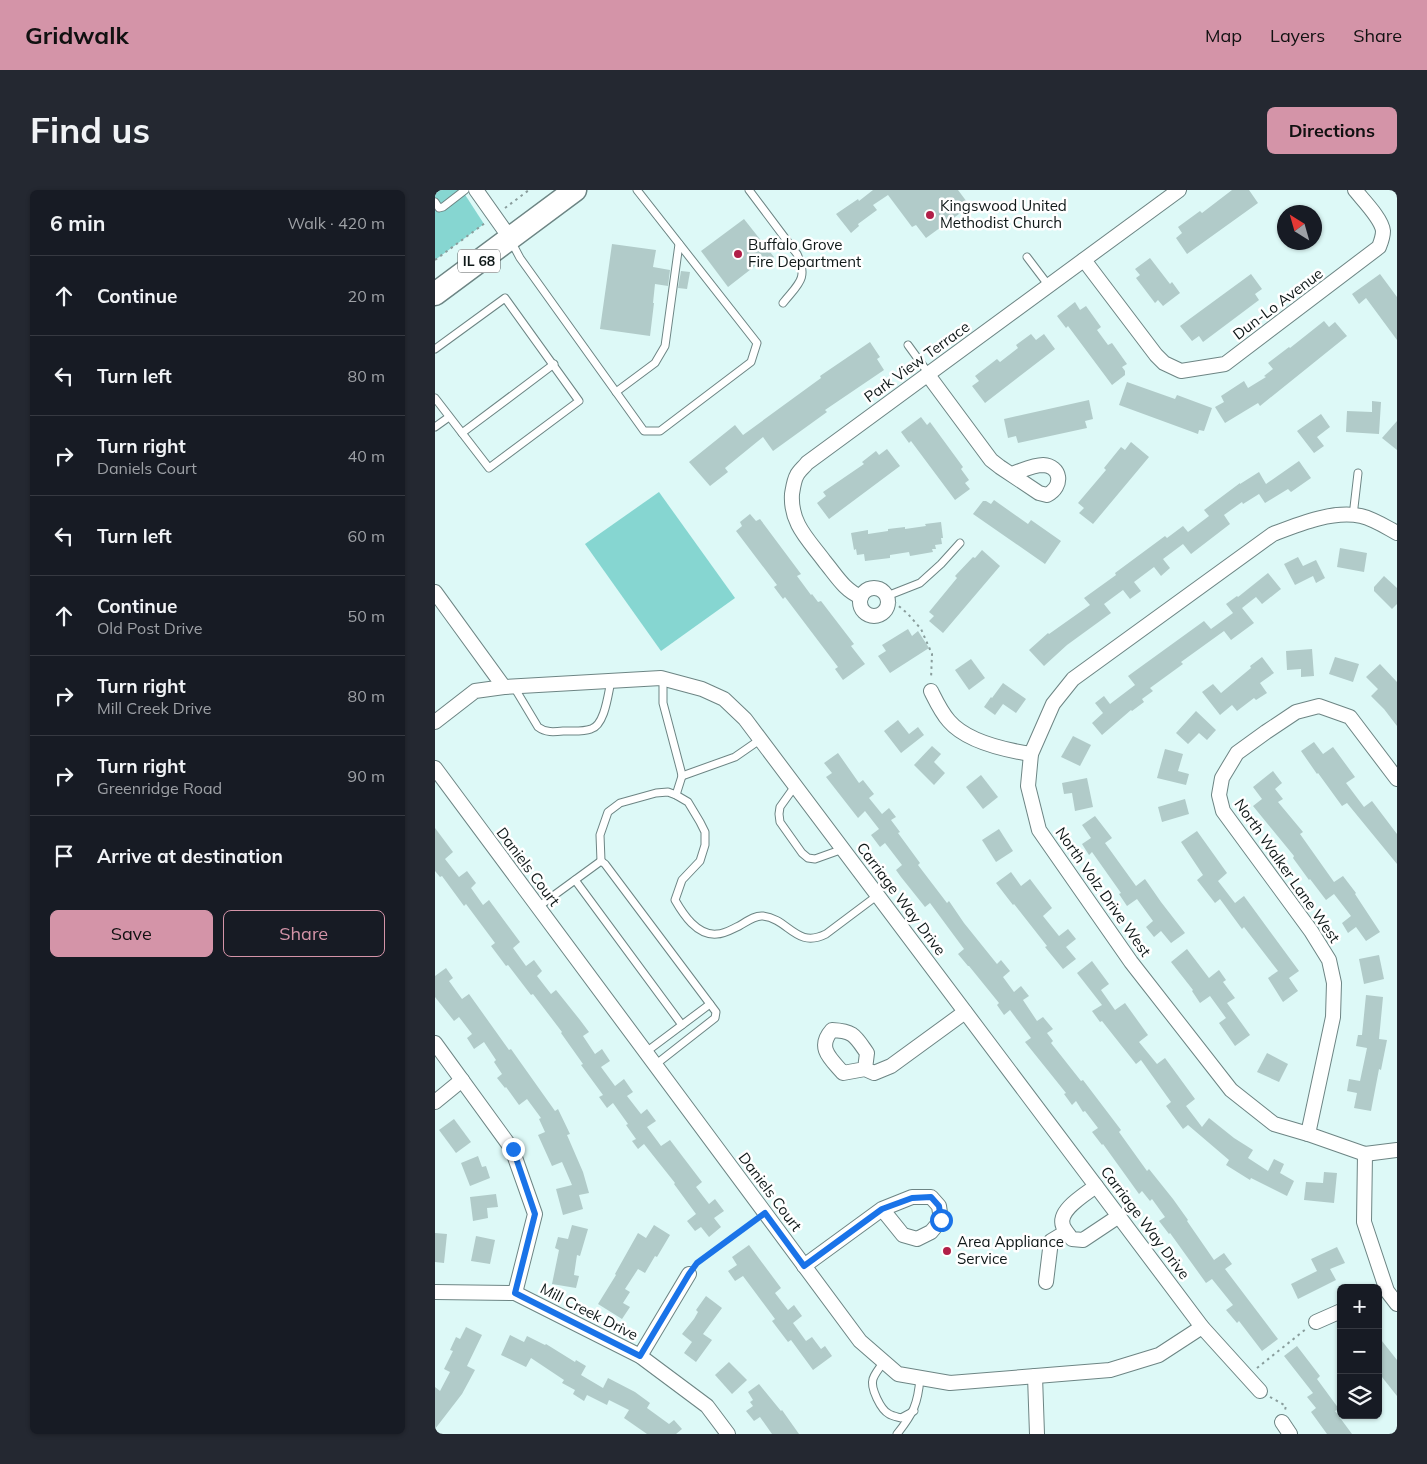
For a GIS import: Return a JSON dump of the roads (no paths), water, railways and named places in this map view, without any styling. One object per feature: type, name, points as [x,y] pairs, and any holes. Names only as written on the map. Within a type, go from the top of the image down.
[{"type":"main road","name":"IL 68","points":[[435,294],[575,190]]},
{"type":"street","points":[[476,190],[510,238]]},
{"type":"street","name":"Park View Terrace","points":[[888,596],[889,605],[886,612],[881,616],[874,617],[868,615],[863,611],[860,604],[861,597],[844,586],[800,528],[793,515],[792,501],[797,475],[807,463],[1179,190]]},
{"type":"street","name":"Dun-Lo Avenue","points":[[1084,260],[1164,363],[1181,371],[1225,364],[1379,248],[1383,230],[1380,222],[1355,190]]},
{"type":"street","points":[[929,374],[991,460],[1011,474]]},
{"type":"street","points":[[1346,515],[1370,519],[1397,533]]},
{"type":"street","name":"North Volz Drive West","points":[[1346,515],[1303,522],[1273,534],[1073,679],[1053,704],[1031,754],[1028,786],[1039,830],[1131,962],[1231,1090],[1274,1124],[1365,1154],[1397,1150]]},
{"type":"street","points":[[861,597],[866,590],[872,588],[884,591],[888,596]]},
{"type":"street","points":[[435,592],[509,687]]},
{"type":"street","name":"Carriage Way Drive","points":[[509,687],[663,678],[702,689],[724,699],[745,719],[761,739],[1202,1328],[1260,1391]]},
{"type":"street","points":[[435,722],[475,691],[509,687]]},
{"type":"street","points":[[931,691],[937,705],[950,722],[969,736],[1005,750],[1031,754]]},
{"type":"street","name":"North Walker Lane West","points":[[1308,1134],[1333,1017],[1334,983],[1329,960],[1311,931],[1223,811],[1219,796],[1222,778],[1237,753],[1296,712],[1319,706],[1350,717],[1397,779]]},
{"type":"street","name":"Daniels Court","points":[[435,768],[860,1341],[898,1374],[951,1383],[1110,1370],[1159,1355],[1202,1328]]},
{"type":"street","points":[[865,1069],[874,1073],[891,1066],[965,1012]]},
{"type":"street","points":[[435,1043],[513,1149],[535,1214],[515,1293]]},
{"type":"street","points":[[435,1102],[462,1080]]},
{"type":"street","points":[[1365,1154],[1364,1222],[1383,1292],[1397,1304]]},
{"type":"street","points":[[1096,1186],[1069,1206],[1062,1217],[1062,1224],[1066,1232],[1072,1238],[1083,1240],[1119,1216]]},
{"type":"street","points":[[804,1266],[882,1209]]},
{"type":"street","points":[[1046,1282],[1051,1242],[1066,1232]]},
{"type":"street","points":[[640,1356],[689,1274]]},
{"type":"street","name":"Mill Creek Drive","points":[[435,1292],[515,1293],[640,1356],[707,1406],[728,1434]]},
{"type":"street","points":[[1316,1322],[1337,1313]]},
{"type":"street","points":[[1035,1376],[1037,1434]]},
{"type":"street","points":[[1282,1422],[1290,1434]]},
{"type":"lane","points":[[435,202],[439,208],[443,207],[465,190]]},
{"type":"lane","points":[[510,238],[520,258],[644,431],[660,431],[751,362],[757,343],[637,190]]},
{"type":"lane","points":[[749,190],[797,254],[802,264],[803,273],[800,281],[783,304]]},
{"type":"lane","points":[[616,392],[655,363],[665,346],[679,244]]},
{"type":"lane","points":[[1027,257],[1049,286]]},
{"type":"lane","points":[[435,349],[505,298],[579,401],[489,468],[435,398]]},
{"type":"lane","points":[[908,345],[929,374]]},
{"type":"lane","points":[[461,433],[554,364]]},
{"type":"lane","points":[[435,427],[449,417]]},
{"type":"lane","points":[[1346,515],[1359,473]]},
{"type":"lane","points":[[888,596],[919,583],[941,564],[960,543]]},
{"type":"lane","points":[[663,678],[663,703],[682,776],[676,795]]},
{"type":"lane","points":[[509,687],[538,727],[549,732],[591,729],[597,726],[602,719],[611,681]]},
{"type":"lane","points":[[682,776],[735,757],[761,739]]},
{"type":"lane","points":[[795,785],[780,807],[779,814],[780,822],[802,853],[809,858],[815,859],[843,848]]},
{"type":"lane","points":[[655,1065],[715,1018],[716,1012],[601,861],[600,835],[607,812],[620,803],[656,793],[668,792],[688,802],[705,832],[705,845],[700,861],[683,880],[675,900],[683,915],[698,929],[716,935],[729,931],[749,920],[763,916],[774,920],[805,938],[819,938],[878,895]]},
{"type":"lane","points":[[538,907],[601,861]]},
{"type":"lane","points":[[575,880],[682,1025]]},
{"type":"lane","points":[[646,1052],[710,1004]]},
{"type":"lane","points":[[884,1362],[875,1375],[872,1385],[879,1402],[889,1414],[901,1418],[913,1411]]},
{"type":"lane","points":[[897,1434],[913,1411],[919,1394],[920,1378]]},
{"type":"place","name":"Kingswood United Methodist Church","points":[[930,215]]},
{"type":"place","name":"Buffalo Grove Fire Department","points":[[738,254]]},
{"type":"place","name":"Area Appliance Service","points":[[947,1251]]}]
